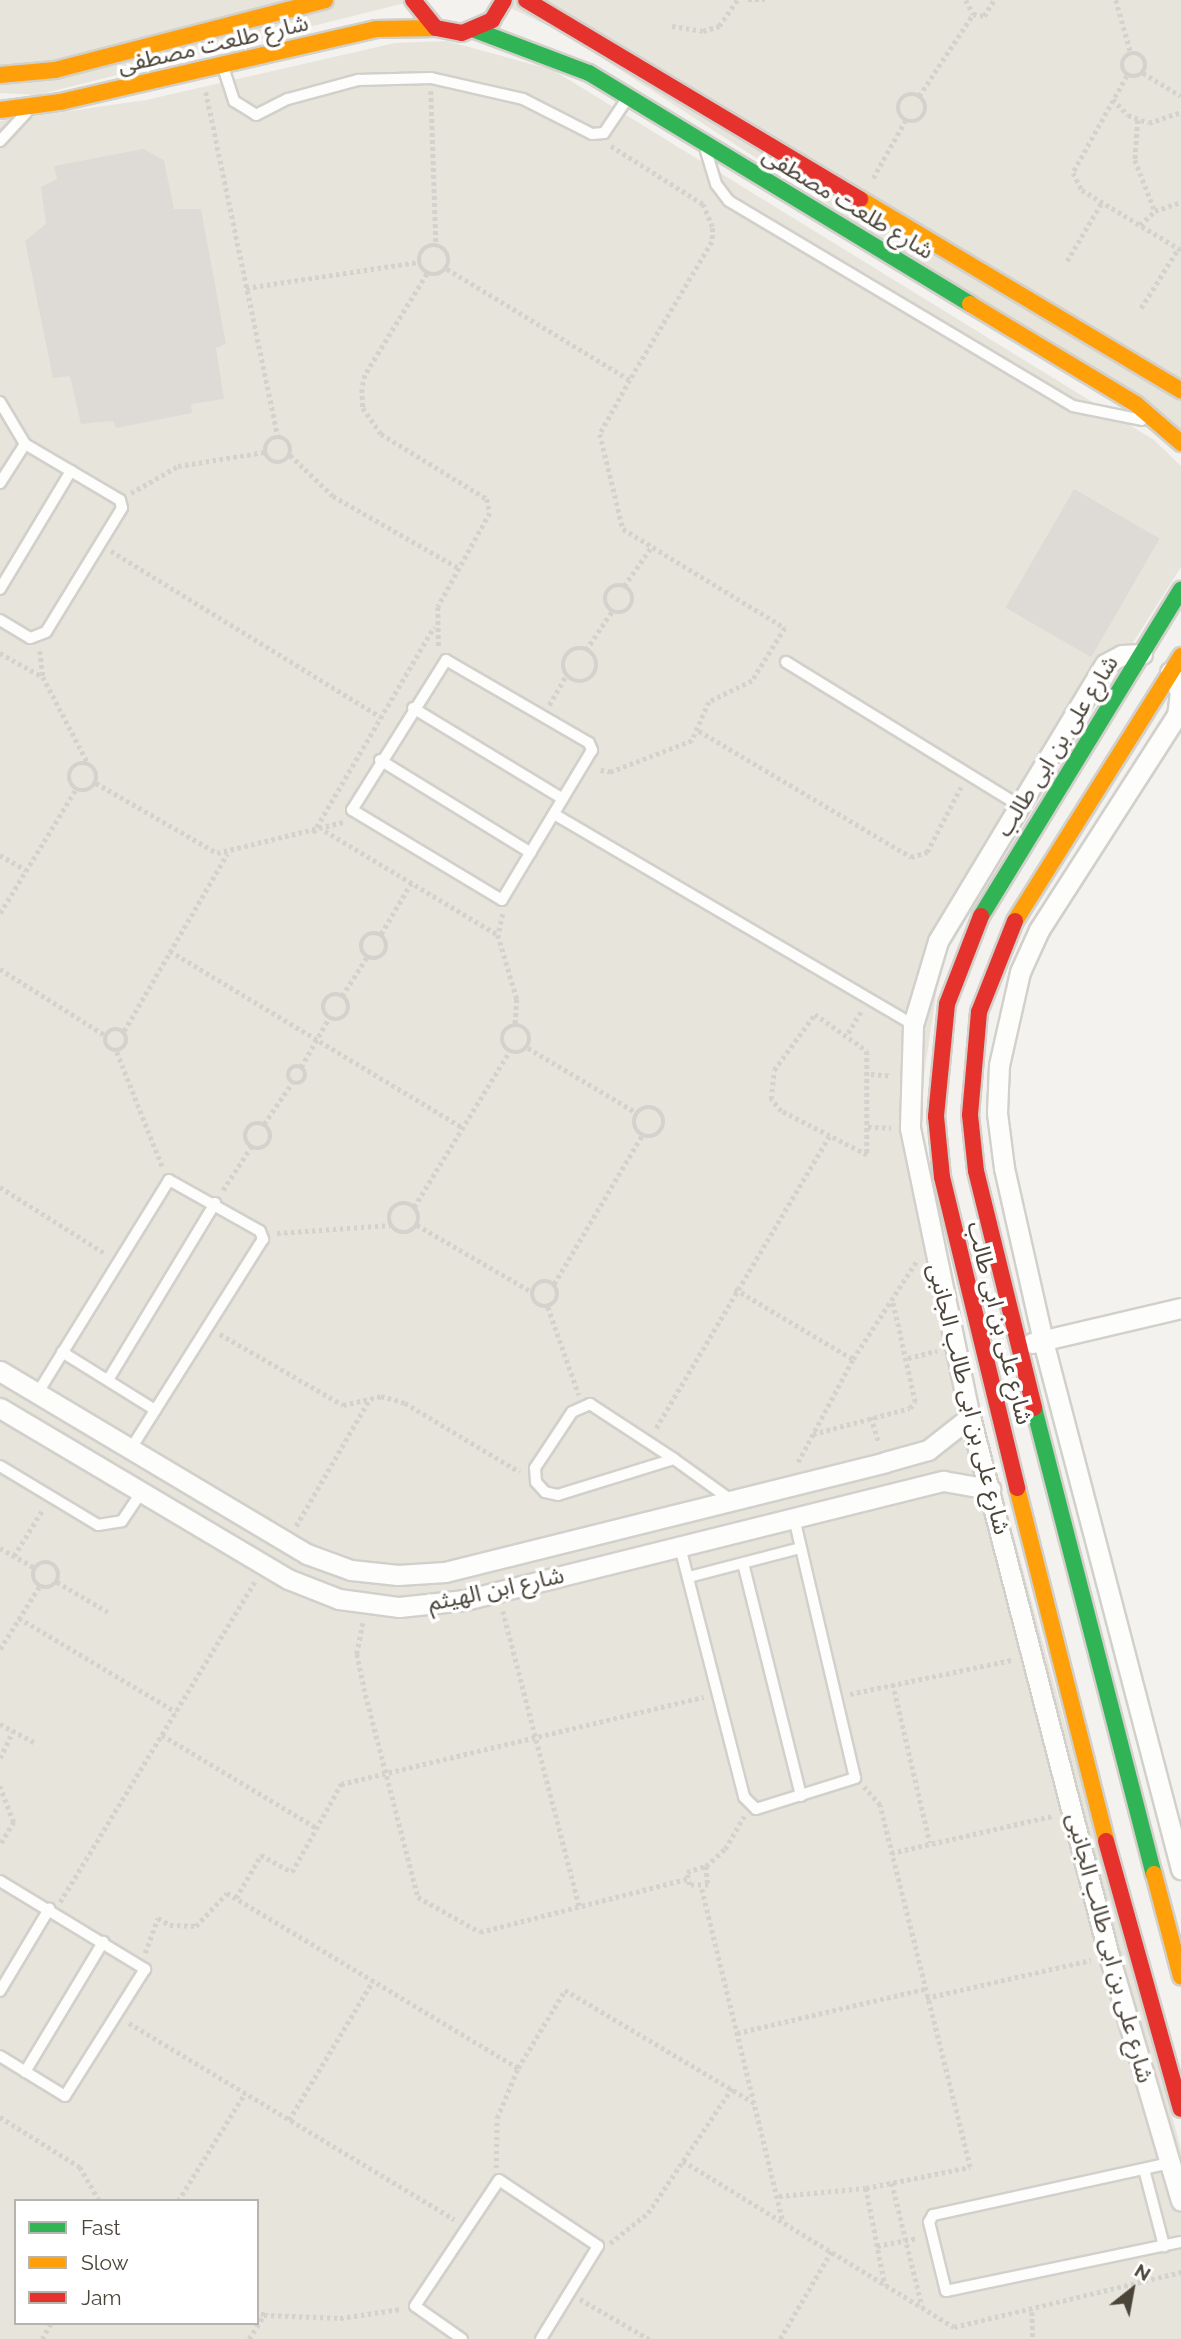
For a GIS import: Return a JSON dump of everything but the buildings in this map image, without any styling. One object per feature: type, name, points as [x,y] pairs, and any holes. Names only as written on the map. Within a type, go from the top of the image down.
[{"type":"street","name":"شارع طلعت مصطفى","points":[[0,75],[55,70],[325,0]]},
{"type":"street","points":[[414,0],[436,28]]},
{"type":"street","points":[[475,30],[492,20],[504,0]]},
{"type":"street","name":"شارع طلعت مصطفى","points":[[526,0],[1181,390]]},
{"type":"street","name":"شارع طلعت مصطفى","points":[[0,110],[33,106],[201,71],[376,30],[475,30],[552,55],[627,96],[1157,422],[1181,443]]},
{"type":"street","name":"شارع على بن ابى طالب","points":[[1181,589],[990,898],[951,991],[937,1061],[942,1177],[1084,1760],[1181,2109]]},
{"type":"street","name":"شارع على بن ابى طالب الجانبى","points":[[1142,654],[1122,655],[1105,664],[1017,804],[938,941],[913,1025],[910,1128],[931,1240],[970,1417],[1034,1655],[1109,1956],[1181,2202]]},
{"type":"street","points":[[1176,664],[1180,692],[1177,715],[1039,930],[1007,1018],[997,1113],[1004,1168],[1043,1341],[1181,1869]]},
{"type":"street","name":"شارع على بن ابى طالب","points":[[1176,664],[1017,916],[979,1012],[970,1115],[976,1171],[1018,1346],[1119,1752],[1181,1977]]},
{"type":"street","points":[[1018,1346],[1181,1308]]},
{"type":"street","name":"شارع ابن الهيثم","points":[[0,1371],[286,1544],[351,1570],[421,1575],[732,1501],[928,1450],[970,1417]]},
{"type":"street","name":"شارع ابن الهيثم","points":[[0,1408],[265,1566],[313,1591],[366,1605],[432,1606],[943,1481],[990,1489]]},
{"type":"street","points":[[66,1447],[82,1422]]},
{"type":"street","points":[[1034,1655],[1058,1650]]},
{"type":"street","points":[[1084,1760],[1119,1752]]},
{"type":"lane","points":[[223,66],[234,101],[256,115],[288,99],[358,80],[431,78],[523,99],[592,134],[604,132],[627,96]]},
{"type":"lane","points":[[0,141],[33,106]]},
{"type":"lane","points":[[705,143],[716,184],[729,201],[1073,406],[1157,422]]},
{"type":"lane","points":[[0,403],[25,444],[120,500],[121,516],[38,638],[0,620]]},
{"type":"lane","points":[[0,483],[25,444]]},
{"type":"lane","points":[[0,589],[71,471]]},
{"type":"lane","points":[[446,660],[589,743],[592,750],[502,900],[495,900],[352,810],[413,708],[446,660]]},
{"type":"lane","points":[[786,662],[1017,804]]},
{"type":"lane","points":[[413,708],[563,799]]},
{"type":"lane","points":[[380,760],[531,853]]},
{"type":"lane","points":[[554,814],[913,1025]]},
{"type":"lane","points":[[37,1394],[169,1180],[215,1203],[264,1234],[130,1451]]},
{"type":"lane","points":[[108,1380],[215,1203]]},
{"type":"lane","points":[[62,1352],[155,1410]]},
{"type":"lane","points":[[674,1458],[558,1495],[545,1492],[536,1482],[535,1468],[582,1405],[599,1408],[674,1458],[732,1501]]},
{"type":"lane","points":[[0,1466],[98,1525],[113,1527],[141,1493]]},
{"type":"lane","points":[[680,1547],[748,1804],[756,1809],[855,1778],[838,1696],[794,1518]]},
{"type":"lane","points":[[689,1577],[800,1548]]},
{"type":"lane","points":[[743,1563],[801,1796]]},
{"type":"lane","points":[[0,1881],[145,1969],[65,2096],[25,2072],[2,2062]]},
{"type":"lane","points":[[0,1991],[51,1910]]},
{"type":"lane","points":[[25,2072],[103,1942]]},
{"type":"lane","points":[[1170,2163],[933,2215],[932,2235],[946,2291],[1181,2242]]},
{"type":"lane","points":[[1144,2169],[1164,2246]]},
{"type":"lane","points":[[462,2339],[415,2306],[499,2180],[598,2246],[541,2339]]},
{"type":"path","points":[[672,26],[703,31],[719,26],[737,0]]},
{"type":"path","points":[[748,0],[767,0]]},
{"type":"path","points":[[966,0],[973,14]]},
{"type":"path","points":[[973,14],[984,16],[994,0]]},
{"type":"path","points":[[1116,0],[1130,53]]},
{"type":"path","points":[[919,96],[973,14]]},
{"type":"path","points":[[1130,53],[1144,58],[1143,73]]},
{"type":"path","points":[[1127,76],[1121,63],[1130,53]]},
{"type":"path","points":[[201,71],[278,437]]},
{"type":"path","points":[[1141,308],[1180,249],[1082,190],[1073,173],[1127,76],[1143,73],[1181,96]]},
{"type":"path","points":[[431,78],[436,244],[449,256],[447,269]]},
{"type":"path","points":[[861,200],[905,121],[900,102],[908,95],[919,96],[926,106],[923,117],[905,121]]},
{"type":"path","points":[[1113,99],[1138,120],[1161,122],[1181,112]]},
{"type":"path","points":[[1138,120],[1135,160],[1155,211]]},
{"type":"path","points":[[582,768],[611,772],[684,747],[698,731],[709,702],[752,681],[785,628],[623,529],[600,434],[712,242],[713,228],[703,204],[592,134]]},
{"type":"path","points":[[1067,261],[1102,202]]},
{"type":"path","points":[[1140,225],[1155,211],[1181,202]]},
{"type":"path","points":[[418,262],[426,246],[436,244]]},
{"type":"path","points":[[246,288],[418,262]]},
{"type":"path","points":[[418,262],[427,274]]},
{"type":"path","points":[[313,833],[435,626],[457,567],[490,513],[487,499],[381,433],[363,408],[365,375],[427,274],[447,269],[630,380]]},
{"type":"path","points":[[265,452],[268,442],[278,437]]},
{"type":"path","points":[[278,437],[289,442],[290,455],[332,496],[457,567]]},
{"type":"path","points":[[265,452],[276,463],[290,455]]},
{"type":"path","points":[[120,500],[178,466],[265,452]]},
{"type":"path","points":[[102,545],[381,717]]},
{"type":"path","points":[[612,611],[605,601],[608,591],[624,586],[652,546]]},
{"type":"path","points":[[612,611],[627,611],[632,605],[624,586]]},
{"type":"path","points":[[543,715],[566,676],[566,655],[586,650],[612,611]]},
{"type":"path","points":[[435,626],[446,660]]},
{"type":"path","points":[[38,638],[43,677],[88,763],[96,771],[96,783]]},
{"type":"path","points":[[566,676],[585,681],[595,673],[596,659],[586,650]]},
{"type":"path","points":[[0,653],[43,677]]},
{"type":"path","points":[[698,731],[911,857],[927,852],[968,774]]},
{"type":"path","points":[[76,789],[69,775],[79,763],[88,763]]},
{"type":"path","points":[[0,913],[76,789],[96,783],[207,850],[227,853],[324,830],[343,822],[352,810]]},
{"type":"path","points":[[324,830],[498,935],[517,999],[515,1025],[502,1035],[509,1052]]},
{"type":"path","points":[[0,969],[105,1035],[108,1049],[117,1052],[125,1048],[124,1031],[227,853]]},
{"type":"path","points":[[0,855],[26,870]]},
{"type":"path","points":[[329,1018],[323,1008],[327,998],[342,996],[367,957],[363,939],[381,934],[411,883]]},
{"type":"path","points":[[367,957],[379,958],[387,950],[381,934]]},
{"type":"path","points":[[170,951],[462,1127]]},
{"type":"path","points":[[329,1018],[340,1019],[348,1011],[342,996]]},
{"type":"path","points":[[848,1033],[869,999]]},
{"type":"path","points":[[820,1015],[848,1033],[860,1041],[869,1062],[870,1150],[862,1155],[781,1111],[769,1084],[810,1016],[820,1015]]},
{"type":"path","points":[[292,1083],[305,1080],[302,1067],[329,1018]]},
{"type":"path","points":[[515,1025],[529,1032],[528,1048]]},
{"type":"path","points":[[105,1035],[113,1029],[124,1031]]},
{"type":"path","points":[[417,1225],[414,1207],[509,1052],[528,1048],[637,1113]]},
{"type":"path","points":[[117,1052],[169,1180]]},
{"type":"path","points":[[264,1125],[292,1083],[291,1068],[302,1067]]},
{"type":"path","points":[[637,1113],[651,1107],[663,1116],[660,1133],[642,1135]]},
{"type":"path","points":[[637,1113],[635,1125],[642,1135]]},
{"type":"path","points":[[251,1147],[245,1131],[253,1123],[264,1125]]},
{"type":"path","points":[[251,1147],[262,1148],[270,1140],[264,1125]]},
{"type":"path","points":[[548,1307],[558,1297],[554,1284],[642,1135]]},
{"type":"path","points":[[649,1441],[735,1289],[829,1137]]},
{"type":"path","points":[[215,1203],[251,1147]]},
{"type":"path","points":[[0,1187],[118,1261]]},
{"type":"path","points":[[391,1225],[394,1206],[414,1207]]},
{"type":"path","points":[[264,1234],[391,1225],[404,1233],[417,1225]]},
{"type":"path","points":[[417,1225],[532,1292],[536,1304],[548,1307]]},
{"type":"path","points":[[784,1488],[853,1359],[931,1240]]},
{"type":"path","points":[[532,1292],[541,1282],[554,1284]]},
{"type":"path","points":[[735,1289],[853,1359]]},
{"type":"path","points":[[813,1434],[910,1408],[915,1393],[891,1298]]},
{"type":"path","points":[[548,1307],[582,1405]]},
{"type":"path","points":[[208,1327],[343,1405],[390,1397],[405,1403],[536,1482]]},
{"type":"path","points":[[907,1358],[954,1347]]},
{"type":"path","points":[[286,1544],[369,1399]]},
{"type":"path","points":[[13,1556],[51,1496]]},
{"type":"path","points":[[0,1548],[35,1568],[51,1563],[58,1572],[57,1583]]},
{"type":"path","points":[[51,1910],[265,1566]]},
{"type":"path","points":[[35,1568],[33,1578],[39,1587]]},
{"type":"path","points":[[0,1649],[39,1587],[57,1583],[108,1612]]},
{"type":"path","points":[[497,1590],[580,1908]]},
{"type":"path","points":[[366,1605],[357,1654],[383,1774],[418,1897],[480,1932],[687,1879],[702,1889],[783,2221]]},
{"type":"path","points":[[19,1618],[176,1712]]},
{"type":"path","points":[[838,1696],[1034,1655]]},
{"type":"path","points":[[893,1684],[930,1844]]},
{"type":"path","points":[[236,1898],[261,1855],[292,1872],[341,1784],[717,1694]]},
{"type":"path","points":[[0,1724],[35,1744]]},
{"type":"path","points":[[0,1758],[13,1731]]},
{"type":"path","points":[[162,1735],[317,1828]]},
{"type":"path","points":[[779,2196],[866,2188],[970,2167],[880,1805],[855,1778]]},
{"type":"path","points":[[0,1786],[14,1822],[0,1845]]},
{"type":"path","points":[[687,1879],[692,1866],[706,1866],[725,1849],[748,1804]]},
{"type":"path","points":[[891,1853],[1073,1811]]},
{"type":"path","points":[[702,1889],[711,1879],[706,1866]]},
{"type":"path","points":[[145,1969],[144,1946],[158,1918],[170,1925],[196,1926],[227,1893],[518,2068]]},
{"type":"path","points":[[926,1998],[1109,1956]]},
{"type":"path","points":[[289,2120],[373,1981]]},
{"type":"path","points":[[737,2033],[924,1989]]},
{"type":"path","points":[[499,2180],[497,2118],[518,2068],[565,1990],[755,2104]]},
{"type":"path","points":[[117,2016],[467,2227]]},
{"type":"path","points":[[598,2246],[625,2235],[648,2213],[732,2088]]},
{"type":"path","points":[[179,2199],[244,2093]]},
{"type":"path","points":[[0,2117],[80,2166],[99,2199]]},
{"type":"path","points":[[892,2183],[923,2307]]},
{"type":"path","points":[[866,2188],[885,2285]]},
{"type":"path","points":[[877,2246],[932,2235]]},
{"type":"path","points":[[780,2339],[832,2250]]},
{"type":"path","points":[[571,2293],[649,2339]]},
{"type":"path","points":[[259,2313],[340,2318],[415,2306]]},
{"type":"path","points":[[1032,2312],[1033,2339]]},
{"type":"path","points":[[259,2323],[264,2315]]},
{"type":"shaded area","points":[[0,0],[417,0],[37,95],[0,93]]},
{"type":"shaded area","points":[[494,0],[1181,0],[1181,433],[563,33]]},
{"type":"shaded area","points":[[447,41],[553,70],[1154,440],[1181,466],[1181,567],[984,878],[942,954],[919,1109],[928,1188],[991,1452],[1181,2149],[1181,2339],[0,2339],[0,121],[146,100],[395,43]]},
{"type":"traffic: fast","points":[[475,30],[589,73],[970,304]]},
{"type":"traffic: fast","points":[[981,916],[1181,589]]},
{"type":"traffic: fast","points":[[1034,1408],[1154,1874]]},
{"type":"traffic: slow","points":[[0,75],[55,70],[325,0]]},
{"type":"traffic: slow","points":[[0,110],[60,102],[376,29],[436,28]]},
{"type":"traffic: slow","points":[[860,199],[1181,390]]},
{"type":"traffic: slow","points":[[970,304],[1136,404],[1181,443]]},
{"type":"traffic: slow","points":[[1015,921],[1181,656]]},
{"type":"traffic: slow","points":[[1017,1488],[1106,1841]]},
{"type":"traffic: slow","points":[[1154,1874],[1181,1977]]},
{"type":"traffic: jam","points":[[413,0],[436,28],[462,33],[492,20],[504,0]]},
{"type":"traffic: jam","points":[[526,0],[860,199]]},
{"type":"traffic: jam","points":[[981,916],[947,1004],[936,1116],[942,1177],[1017,1488]]},
{"type":"traffic: jam","points":[[1015,921],[979,1012],[970,1115],[976,1171],[1034,1408]]},
{"type":"traffic: jam","points":[[1106,1841],[1181,2109]]}]
